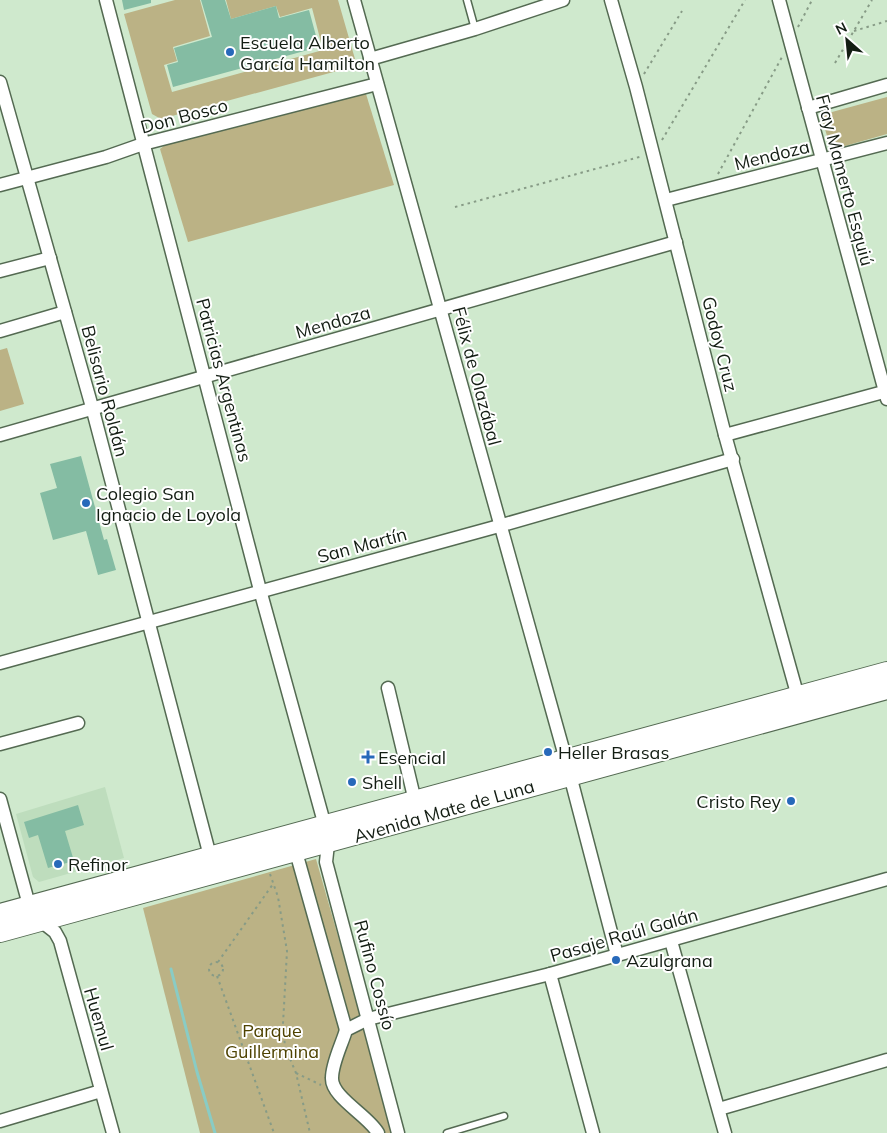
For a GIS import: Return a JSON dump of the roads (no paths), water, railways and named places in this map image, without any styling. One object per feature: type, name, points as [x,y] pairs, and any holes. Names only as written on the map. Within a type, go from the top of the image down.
[{"type":"main road","name":"Avenida Mate de Luna","points":[[0,932],[35,913],[210,856],[327,835],[568,768],[798,697],[887,672]]},
{"type":"main road","name":"Avenida Mate de Luna","points":[[0,914],[35,913],[296,852],[327,835],[416,801],[568,768],[887,689]]},
{"type":"street","name":"Patricias Argentinas","points":[[106,0],[206,376],[260,590],[327,835]]},
{"type":"street","name":"Félix de Olazábal","points":[[354,0],[499,526],[568,768],[617,955]]},
{"type":"street","points":[[370,59],[475,29],[563,0]]},
{"type":"street","name":"Godoy Cruz","points":[[610,0],[654,153],[726,434],[798,697]]},
{"type":"street","name":"Fray Mamerto Esquiú","points":[[778,0],[886,394]]},
{"type":"street","name":"Belisario Roldán","points":[[0,82],[92,407],[210,856]]},
{"type":"street","name":"Don Bosco","points":[[0,185],[144,144],[377,84]]},
{"type":"street","points":[[808,108],[887,85]]},
{"type":"street","name":"Mendoza","points":[[666,200],[887,143]]},
{"type":"street","name":"Mendoza","points":[[0,435],[92,407],[441,310],[676,242]]},
{"type":"street","points":[[0,271],[50,258]]},
{"type":"street","points":[[0,331],[66,312]]},
{"type":"street","points":[[726,434],[886,394]]},
{"type":"street","name":"San Martín","points":[[0,663],[260,590],[499,526],[733,459]]},
{"type":"street","points":[[388,688],[416,801]]},
{"type":"street","points":[[0,744],[78,723]]},
{"type":"street","points":[[0,799],[35,913]]},
{"type":"street","name":"Rufino Cossío","points":[[327,835],[326,862],[398,1133]]},
{"type":"street","points":[[296,852],[346,1030],[332,1078],[333,1086],[338,1093],[373,1124],[378,1133]]},
{"type":"street","name":"Pasaje Raúl Galán","points":[[346,1030],[368,1019],[550,974],[887,879]]},
{"type":"street","name":"Huemul","points":[[35,913],[55,932],[60,941],[113,1133]]},
{"type":"street","points":[[671,941],[725,1133]]},
{"type":"street","points":[[550,974],[593,1133]]},
{"type":"street","points":[[719,1109],[887,1060]]},
{"type":"street","points":[[0,1120],[101,1091]]},
{"type":"lane","points":[[467,0],[475,29]]},
{"type":"lane","points":[[447,1133],[504,1116]]},
{"type":"waterway","points":[[171,969],[197,1072],[215,1133]]},
{"type":"place","name":"Escuela Alberto García Hamilton","points":[[230,52]]},
{"type":"place","name":"Colegio San Ignacio de Loyola","points":[[86,503]]},
{"type":"place","name":"Heller Brasas","points":[[548,752]]},
{"type":"place","name":"Esencial","points":[[368,757]]},
{"type":"place","name":"Shell","points":[[352,782]]},
{"type":"place","name":"Cristo Rey","points":[[791,801]]},
{"type":"place","name":"Refinor","points":[[58,864]]},
{"type":"place","name":"Azulgrana","points":[[616,960]]},
{"type":"park label","name":"Parque Guillermina","points":[[272,1040]]}]
